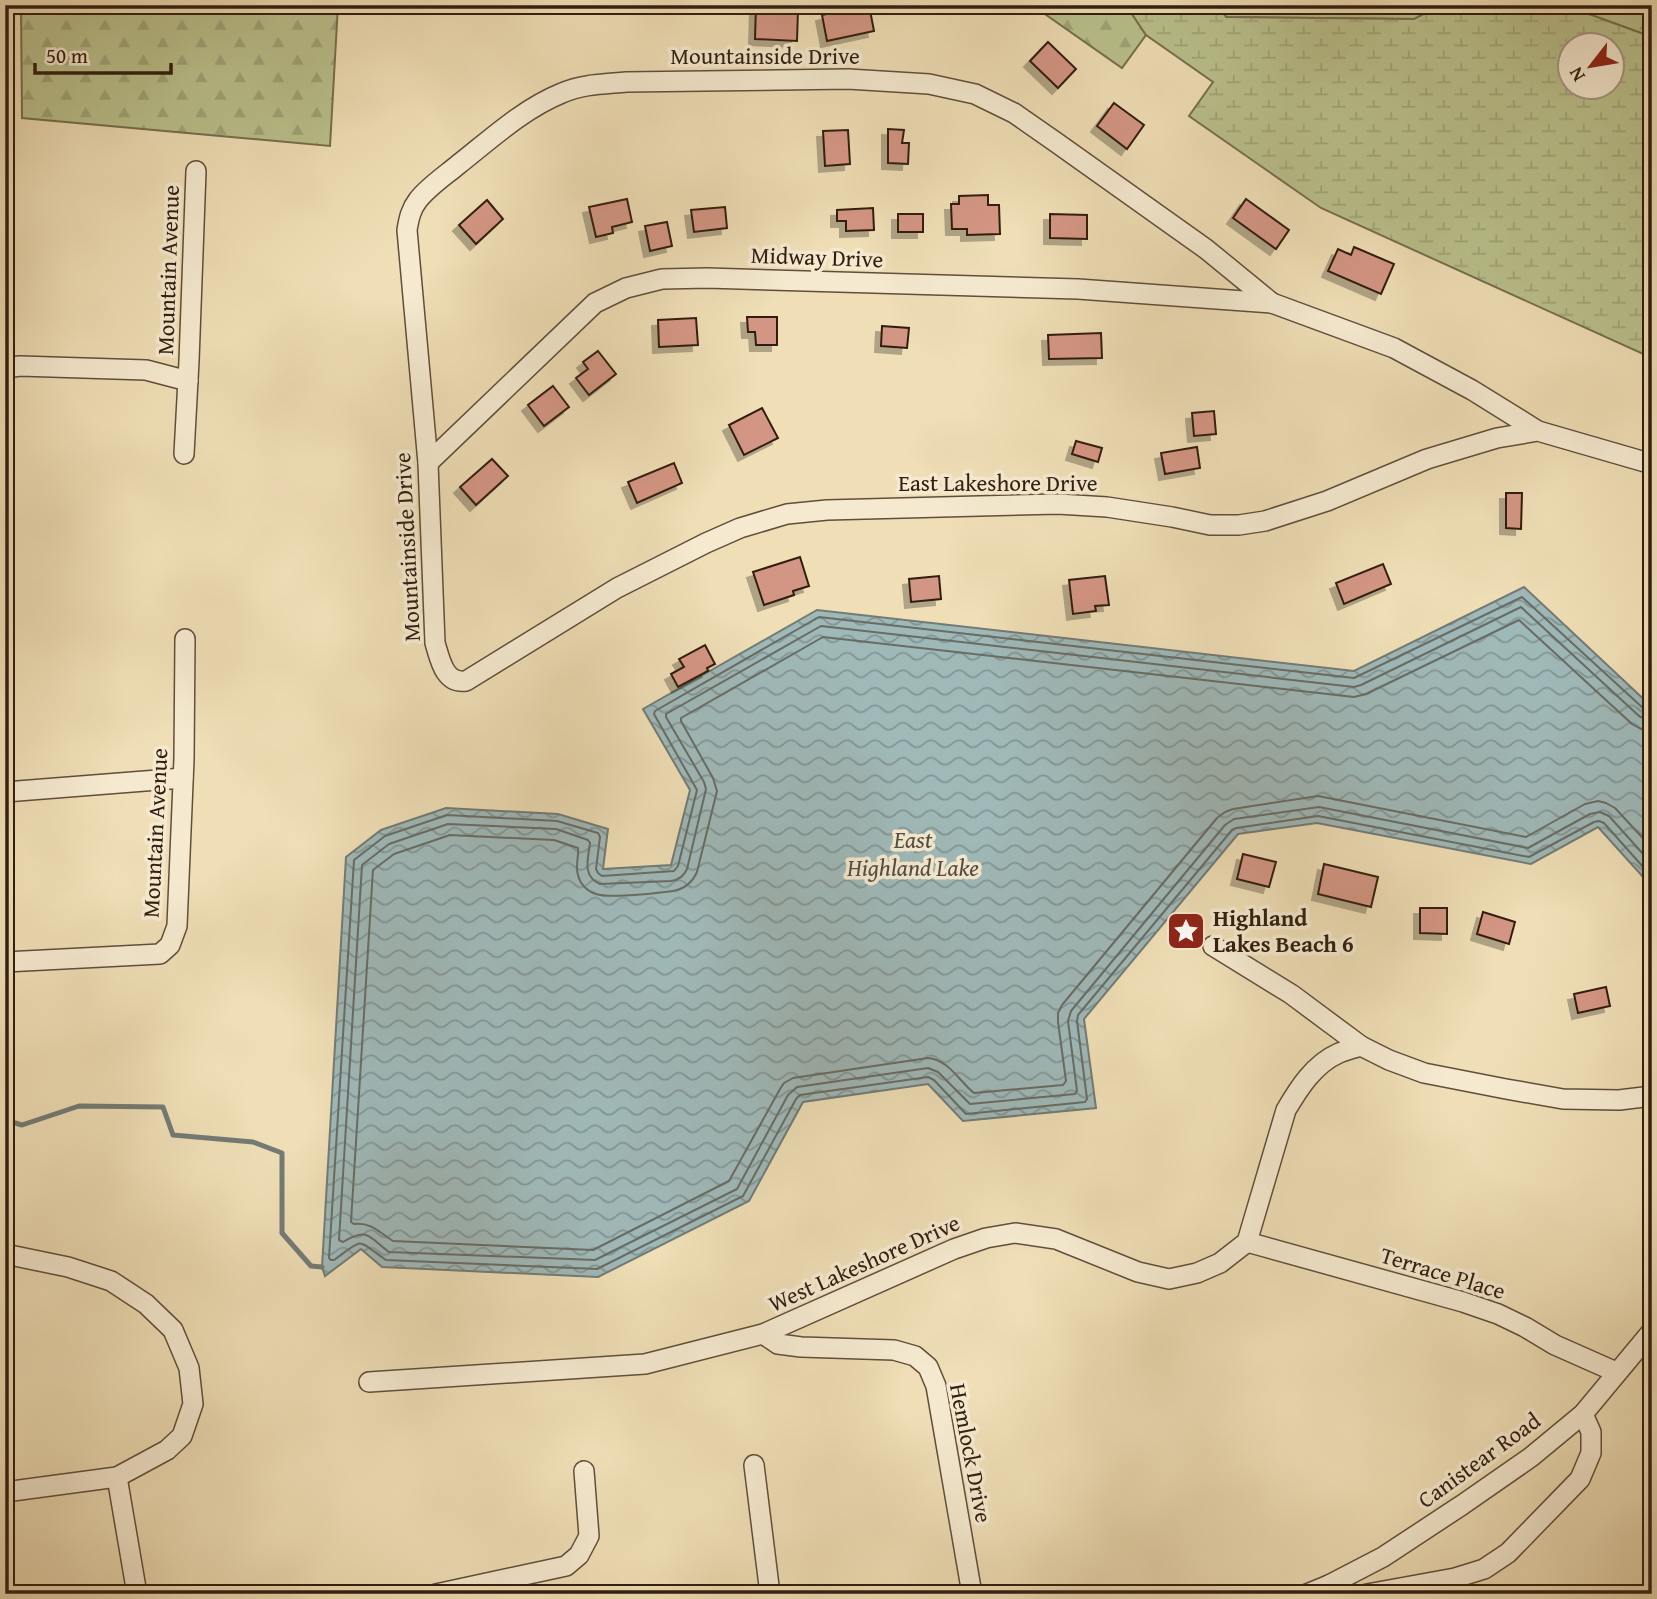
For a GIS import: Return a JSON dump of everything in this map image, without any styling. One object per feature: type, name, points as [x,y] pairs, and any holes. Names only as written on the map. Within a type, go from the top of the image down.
[{"type":"street","name":"Mountainside Drive","points":[[450,678],[442,666],[435,643],[428,463],[407,230],[409,214],[418,199],[431,187],[512,121],[538,104],[564,92],[594,85],[626,82],[848,79],[929,84],[975,94],[1014,113],[1057,143],[1206,249],[1272,303],[1394,348],[1472,390],[1538,431]]},
{"type":"street","name":"Mountain Avenue","points":[[184,454],[196,172]]},
{"type":"street","name":"Midway Drive","points":[[428,463],[595,303],[625,288],[662,279],[1078,289],[1272,303]]},
{"type":"street","points":[[5,368],[20,366],[146,370],[188,381]]},
{"type":"street","name":"East Lakeshore Drive","points":[[450,678],[457,682],[466,681],[617,588],[740,528],[787,514],[827,510],[1058,504],[1107,507],[1210,525],[1239,525],[1265,521],[1327,501],[1427,459],[1497,438],[1538,431],[1652,464]]},
{"type":"street","name":"Mountain Avenue","points":[[5,961],[160,954],[170,945],[177,926],[185,639]]},
{"type":"street","points":[[5,792],[183,778]]},
{"type":"street","points":[[1213,946],[1291,994],[1361,1046],[1424,1073],[1563,1099],[1619,1100],[1652,1096]]},
{"type":"street","points":[[1247,1242],[1286,1110],[1313,1071],[1338,1053],[1361,1046]]},
{"type":"street","name":"West Lakeshore Drive","points":[[369,1382],[645,1364],[763,1334],[954,1248],[1015,1233],[1056,1238],[1138,1272],[1169,1279],[1197,1273],[1220,1263],[1247,1242]]},
{"type":"street","name":"Terrace Place","points":[[1247,1242],[1498,1314],[1555,1345],[1616,1372]]},
{"type":"street","points":[[5,1254],[68,1267],[111,1281],[146,1304],[173,1330],[189,1368],[193,1404],[183,1436],[167,1450],[117,1477],[5,1492]]},
{"type":"street","name":"Canistear Road","points":[[1307,1594],[1383,1557],[1531,1457],[1583,1414],[1652,1331]]},
{"type":"street","name":"Hemlock Drive","points":[[763,1334],[778,1344],[801,1347],[894,1350],[915,1356],[928,1367],[936,1386],[972,1594]]},
{"type":"street","points":[[1367,1594],[1455,1578],[1485,1569],[1508,1553],[1580,1479],[1591,1453],[1591,1432],[1583,1414]]},
{"type":"street","points":[[754,1465],[769,1594]]},
{"type":"street","points":[[436,1594],[566,1566],[579,1555],[589,1536],[584,1471]]},
{"type":"street","points":[[117,1477],[137,1594]]},
{"type":"street","points":[[1329,1585],[1352,1594]]},
{"type":"green space","points":[[21,5],[338,5],[330,146],[22,118]]},
{"type":"green space","points":[[1032,5],[1126,5],[1146,35],[1122,68]]},
{"type":"green space","points":[[1126,5],[1219,5],[1226,17],[1414,19],[1441,5],[1570,5],[1652,37],[1652,358],[1321,208],[1189,116],[1213,82],[1146,35]]},
{"type":"green space","points":[[1219,5],[1441,5],[1415,19],[1226,17]]},
{"type":"green space","points":[[1570,5],[1652,5],[1652,37],[1572,8]]},
{"type":"water","name":"East Highland Lake","points":[[1524,587],[1652,707],[1652,887],[1598,827],[1531,864],[1317,823],[1238,834],[1084,1019],[1096,1108],[963,1121],[928,1084],[803,1102],[749,1201],[598,1277],[382,1267],[361,1249],[325,1276],[322,1267],[346,857],[381,830],[446,808],[558,814],[608,829],[603,869],[671,865],[690,790],[643,709],[817,610],[1354,671]]},
{"type":"building","points":[[756,5],[790,6],[790,10],[798,10],[797,41],[755,39]]},
{"type":"building","points":[[869,5],[874,31],[827,41],[822,15]]},
{"type":"building","points":[[1048,42],[1076,69],[1058,88],[1030,61]]},
{"type":"building","points":[[1114,103],[1144,125],[1127,149],[1097,126]]},
{"type":"building","points":[[888,129],[904,130],[902,143],[909,143],[908,164],[888,163]]},
{"type":"building","points":[[848,130],[850,164],[825,166],[823,131]]},
{"type":"building","points":[[988,195],[988,205],[999,205],[1000,234],[967,235],[967,229],[952,229],[951,204],[959,204],[959,196]]},
{"type":"building","points":[[627,199],[632,222],[612,227],[613,233],[596,237],[589,207]]},
{"type":"building","points":[[1246,199],[1289,230],[1276,249],[1233,218]]},
{"type":"building","points":[[487,200],[503,219],[476,244],[459,225]]},
{"type":"building","points":[[725,207],[727,228],[694,232],[691,210]]},
{"type":"building","points":[[873,208],[874,230],[846,231],[846,221],[837,221],[837,210]]},
{"type":"building","points":[[898,214],[923,214],[923,232],[898,232]]},
{"type":"building","points":[[1050,214],[1087,215],[1087,239],[1050,238]]},
{"type":"building","points":[[667,222],[672,246],[650,251],[645,226]]},
{"type":"building","points":[[1354,247],[1394,264],[1381,294],[1328,271],[1338,249],[1351,255]]},
{"type":"building","points":[[747,317],[777,317],[777,345],[756,345],[755,332],[748,332]]},
{"type":"building","points":[[696,318],[698,345],[659,347],[658,320]]},
{"type":"building","points":[[882,326],[909,328],[907,348],[881,346]]},
{"type":"building","points":[[1101,333],[1102,358],[1049,359],[1048,335]]},
{"type":"building","points":[[598,351],[616,374],[589,395],[576,378],[588,369],[583,362]]},
{"type":"building","points":[[553,386],[569,407],[544,426],[528,405]]},
{"type":"building","points":[[762,408],[778,438],[744,455],[729,425]]},
{"type":"building","points":[[1214,411],[1216,434],[1194,436],[1192,413]]},
{"type":"building","points":[[1076,441],[1102,448],[1098,462],[1072,454]]},
{"type":"building","points":[[1197,447],[1200,468],[1165,474],[1161,453]]},
{"type":"building","points":[[492,459],[508,476],[476,505],[460,487]]},
{"type":"building","points":[[674,463],[682,483],[637,503],[628,482]]},
{"type":"building","points":[[1506,493],[1522,493],[1521,529],[1506,528]]},
{"type":"building","points":[[800,557],[809,586],[793,591],[794,595],[764,605],[753,572]]},
{"type":"building","points":[[1383,564],[1391,584],[1344,604],[1336,583]]},
{"type":"building","points":[[939,576],[941,599],[911,602],[909,579]]},
{"type":"building","points":[[1105,576],[1109,605],[1095,606],[1096,611],[1073,614],[1069,580]]},
{"type":"building","points":[[705,645],[715,664],[707,668],[708,671],[678,687],[671,674],[684,667],[679,659]]},
{"type":"building","points":[[1243,854],[1276,862],[1269,887],[1237,879]]},
{"type":"building","points":[[1324,864],[1378,877],[1371,907],[1318,894]]},
{"type":"building","points":[[1420,908],[1447,908],[1447,934],[1420,933]]},
{"type":"building","points":[[1483,912],[1515,922],[1509,944],[1477,934]]},
{"type":"building","points":[[1606,987],[1610,1006],[1578,1013],[1574,994]]},
{"type":"waterway","points":[[5,1120],[22,1125],[79,1106],[163,1107],[173,1135],[253,1142],[282,1153],[282,1233],[311,1266],[322,1267]]},
{"type":"place","name":"Highland Lakes Beach 6","points":[[1186,931]]}]
